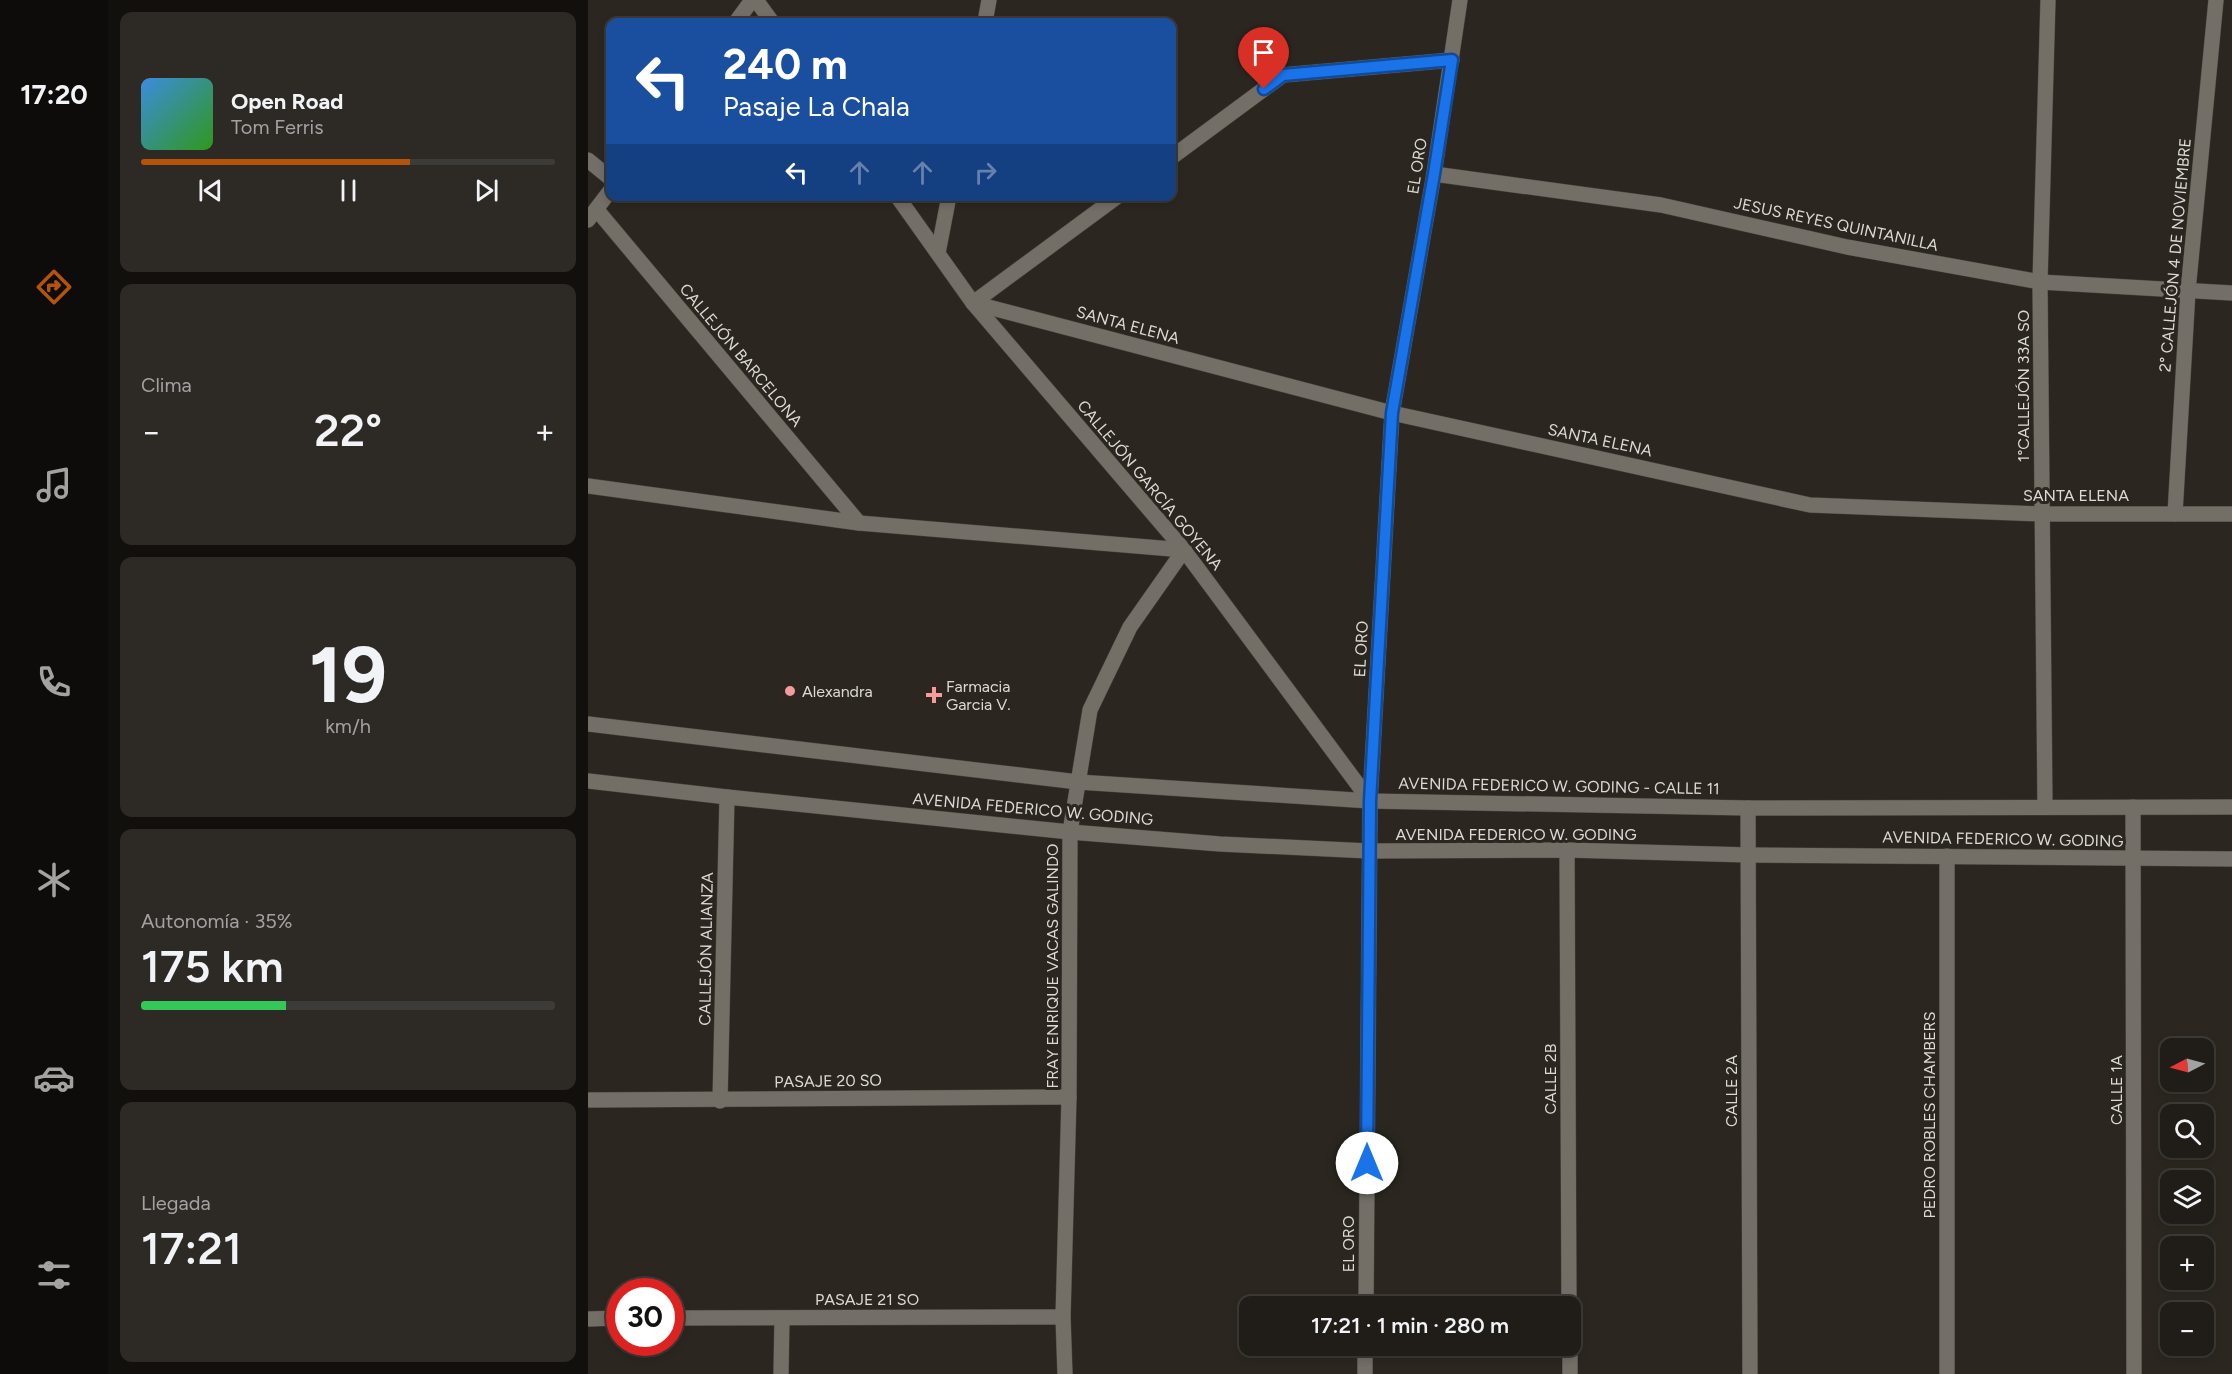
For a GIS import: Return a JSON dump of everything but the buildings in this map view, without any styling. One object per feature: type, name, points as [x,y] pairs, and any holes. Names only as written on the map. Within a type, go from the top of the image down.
[{"type":"street","points":[[739,18],[754,0],[769,18]]},
{"type":"street","points":[[986,18],[990,0]]},
{"type":"street","name":"EL ORO","points":[[1366,1296],[1370,801],[1392,413],[1434,174],[1460,0]]},
{"type":"street","name":"1°CALLEJÓN 33A SO","points":[[2045,807],[2040,282],[2048,0]]},
{"type":"street","name":"2° CALLEJÓN 4 DE NOVIEMBRE","points":[[2175,514],[2188,291],[2216,0]]},
{"type":"street","points":[[1176,154],[1283,75],[1452,60]]},
{"type":"street","points":[[588,160],[606,174]]},
{"type":"street","name":"JESUS REYES QUINTANILLA","points":[[1434,174],[1661,205],[1848,247],[2040,282],[2232,293]]},
{"type":"street","points":[[592,215],[606,196]]},
{"type":"street","name":"CALLEJÓN GARCÍA GOYENA","points":[[901,201],[973,303],[1184,550],[1370,801]]},
{"type":"street","points":[[938,253],[949,201]]},
{"type":"street","points":[[973,303],[1111,201]]},
{"type":"street","name":"CALLEJÓN BARCELONA","points":[[592,215],[859,523]]},
{"type":"street","name":"SANTA ELENA","points":[[973,303],[1392,413],[1810,506],[2042,514],[2232,514]]},
{"type":"street","points":[[588,486],[859,523],[1184,550]]},
{"type":"street","name":"FRAY ENRIQUE VACAS GALINDO","points":[[1065,1374],[1063,1317],[1069,1097],[1071,831],[1078,782],[1090,710],[1130,627],[1184,550]]},
{"type":"street","name":"AVENIDA FEDERICO W. GODING","points":[[588,724],[1078,782],[1370,801]]},
{"type":"street","name":"AVENIDA FEDERICO W. GODING","points":[[588,781],[728,798],[1220,844],[1369,851],[1567,850],[1749,855],[2232,859]]},
{"type":"street","name":"CALLEJÓN ALIANZA","points":[[720,1101],[728,798]]},
{"type":"street","name":"AVENIDA FEDERICO W. GODING - CALLE 11","points":[[1370,801],[1748,808]]},
{"type":"street","name":"CALLE 1A","points":[[2133,807],[2134,1374]]},
{"type":"street","name":"AVENIDA FEDERICO W. GODING","points":[[1748,808],[2232,807]]},
{"type":"street","name":"CALLE 2A","points":[[1748,808],[1750,1374]]},
{"type":"street","name":"CALLE 2B","points":[[1567,850],[1569,1296]]},
{"type":"street","name":"PEDRO ROBLES CHAMBERS","points":[[1947,856],[1947,1374]]},
{"type":"street","name":"PASAJE 20 SO","points":[[588,1100],[720,1101],[1069,1097]]},
{"type":"street","name":"PASAJE 21 SO","points":[[684,1318],[1063,1317]]},
{"type":"street","points":[[588,1318],[606,1318]]},
{"type":"street","points":[[781,1374],[782,1318]]},
{"type":"street","points":[[1365,1356],[1365,1374]]},
{"type":"street","points":[[1570,1356],[1570,1374]]},
{"type":"place","name":"Alexandra","points":[[790,691]]},
{"type":"place","name":"Farmacia Garcia V.","points":[[934,695]]},
{"type":"route","points":[[1264,89],[1283,75],[1452,60],[1392,413],[1370,801],[1367,1163]]}]
